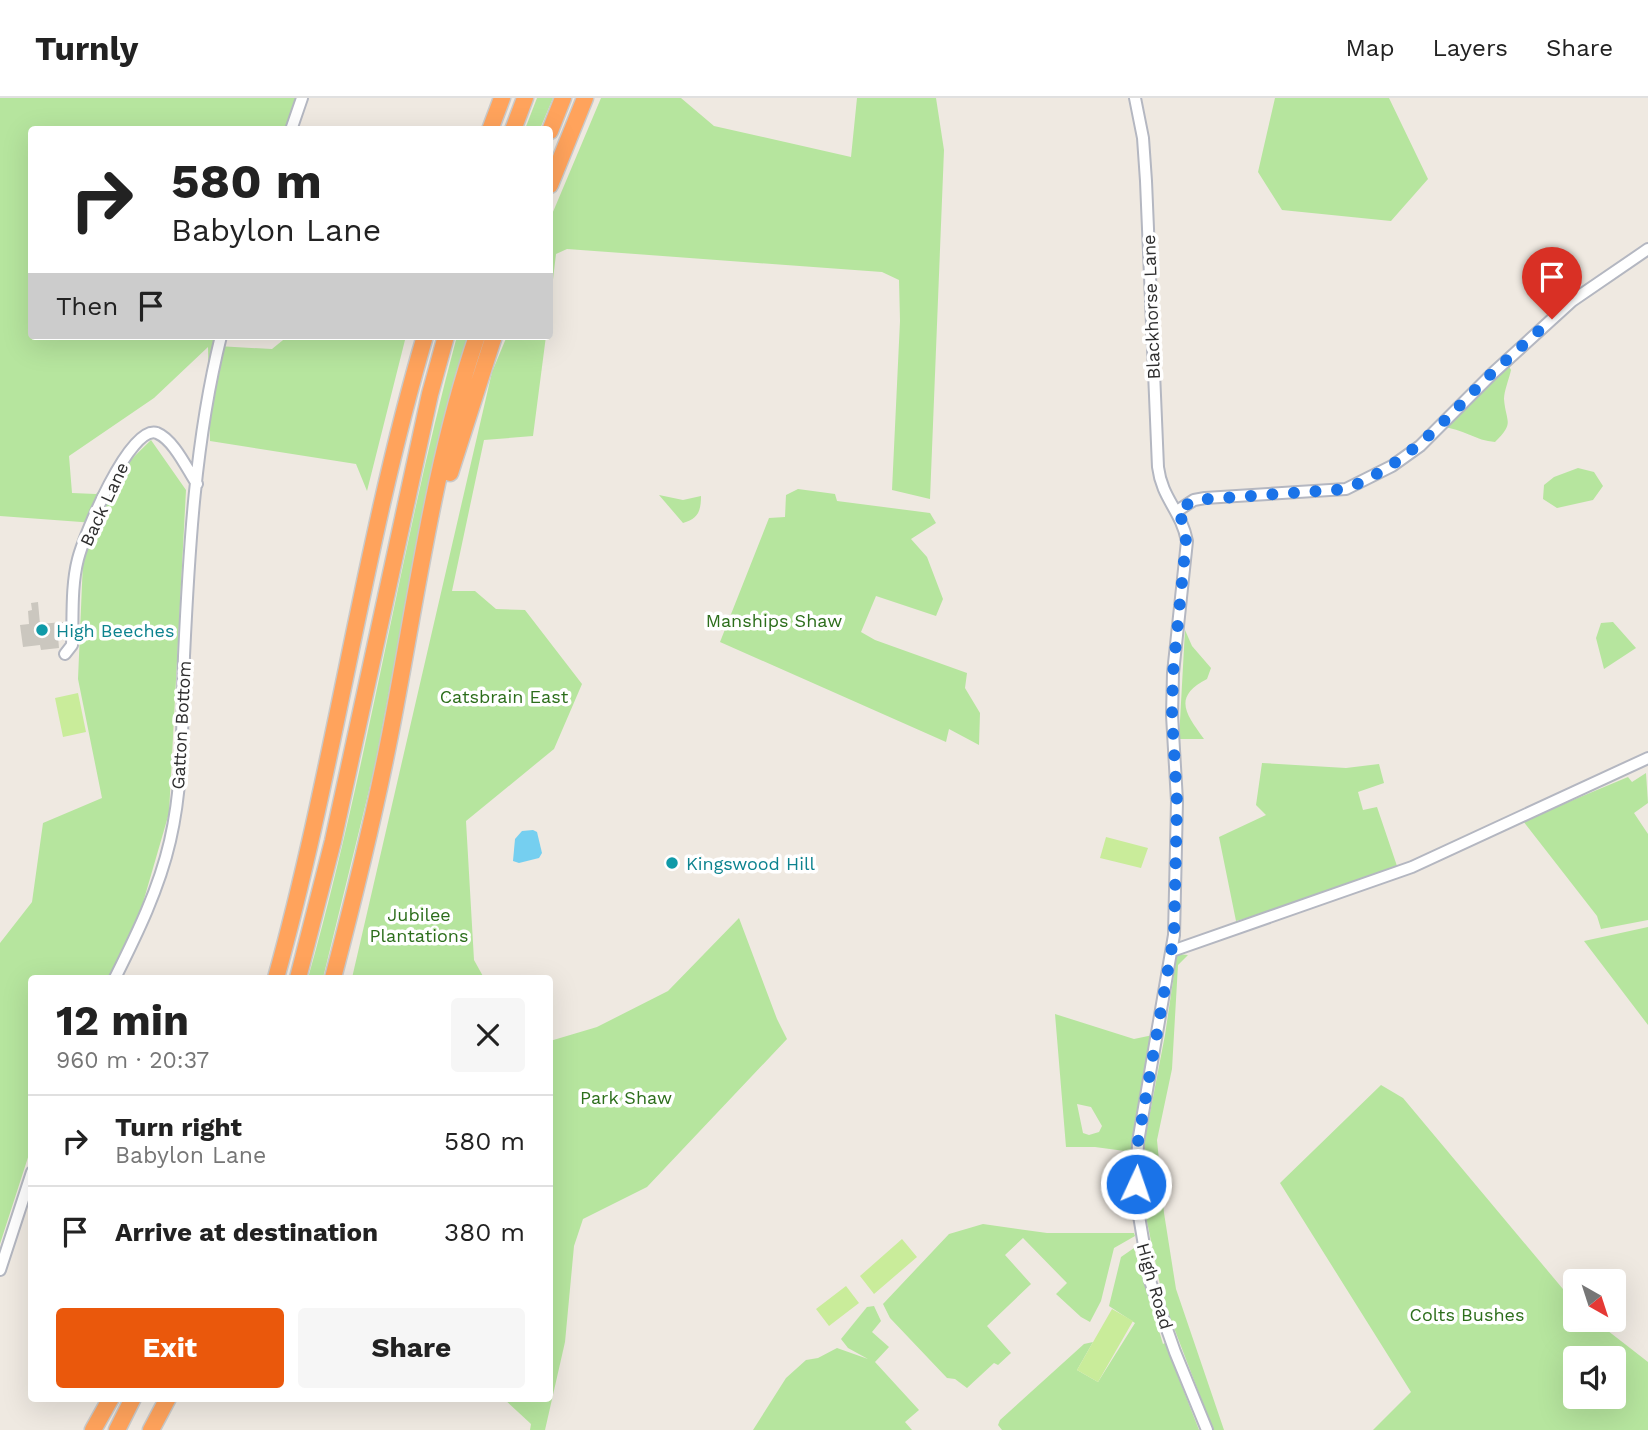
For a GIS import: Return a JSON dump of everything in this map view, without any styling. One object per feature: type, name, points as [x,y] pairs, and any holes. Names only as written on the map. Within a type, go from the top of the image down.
[{"type":"highway","points":[[492,126],[502,98]]},
{"type":"highway","points":[[514,126],[525,98]]},
{"type":"highway","points":[[552,126],[563,98]]},
{"type":"highway","points":[[553,178],[585,98]]},
{"type":"highway","points":[[277,975],[301,890],[399,434],[424,340]]},
{"type":"highway","points":[[299,975],[336,828],[430,394],[445,340]]},
{"type":"highway","points":[[334,975],[382,776],[423,555],[452,426],[476,340]]},
{"type":"highway","points":[[423,555],[493,340]]},
{"type":"highway","points":[[93,1430],[109,1402]]},
{"type":"highway","points":[[117,1430],[131,1402]]},
{"type":"highway","points":[[151,1430],[166,1402]]},
{"type":"street","points":[[292,126],[302,98]]},
{"type":"street","name":"Blackhorse Lane","points":[[1135,98],[1143,138],[1146,181],[1158,467],[1164,494],[1177,511]]},
{"type":"street","points":[[1177,511],[1194,500],[1346,489],[1392,466],[1420,446],[1493,373],[1572,301],[1648,249]]},
{"type":"street","name":"Gatton Bottom","points":[[117,975],[143,922],[161,875],[179,795],[187,598],[201,429],[220,340]]},
{"type":"street","name":"Back Lane","points":[[65,654],[72,645],[78,559],[106,491],[137,441],[148,433],[157,433],[171,445],[197,484]]},
{"type":"street","name":"High Road","points":[[1177,511],[1183,522],[1186,541],[1172,701],[1177,802],[1172,951],[1138,1142],[1136,1198],[1150,1281],[1207,1430]]},
{"type":"street","points":[[1172,951],[1412,867],[1648,758]]},
{"type":"street","points":[[0,1270],[28,1184]]},
{"type":"green space","points":[[0,98],[297,98],[286,126],[28,126],[28,340],[218,340],[217,346],[272,349],[283,340],[405,340],[367,491],[356,464],[210,441],[208,347],[154,398],[69,456],[72,493],[96,494],[151,440],[186,490],[169,813],[140,913],[110,975],[28,975],[28,1157],[0,1244],[0,943],[32,902],[43,823],[102,798],[78,679],[83,561],[95,523],[0,516]]},
{"type":"green space","points":[[537,98],[553,98],[541,126],[526,126]]},
{"type":"green space","points":[[601,98],[681,98],[714,126],[851,157],[857,98],[936,98],[944,150],[930,499],[892,490],[900,321],[899,280],[882,272],[567,249],[556,254],[553,280],[553,212]]},
{"type":"green space","points":[[1275,98],[1389,98],[1428,179],[1391,221],[1282,210],[1258,172]]},
{"type":"green space","points":[[456,340],[468,340],[427,490],[375,766],[324,975],[309,975],[349,818]]},
{"type":"green space","points":[[505,340],[545,340],[533,436],[484,440],[452,591],[475,591],[496,609],[525,610],[582,684],[554,749],[466,821],[474,960],[482,975],[353,975],[492,372]]},
{"type":"green space","points":[[1508,364],[1511,370],[1504,399],[1507,426],[1495,442],[1442,427]]},
{"type":"green space","points":[[1578,468],[1594,472],[1603,486],[1593,500],[1557,508],[1543,499],[1544,485],[1554,477]]},
{"type":"green space","name":"Manships Shaw","points":[[798,489],[835,494],[837,501],[930,513],[936,523],[911,539],[927,557],[943,599],[936,616],[876,596],[861,632],[875,640],[967,673],[965,688],[980,713],[979,745],[949,729],[946,742],[720,642],[769,518],[785,517],[786,495]]},
{"type":"green space","points":[[659,495],[683,500],[701,496],[699,510],[695,517],[683,523]]},
{"type":"green space","points":[[1613,622],[1636,648],[1604,669],[1596,638],[1601,623]]},
{"type":"green space","points":[[1185,630],[1192,646],[1211,668],[1207,679],[1189,692],[1186,699],[1188,714],[1204,739],[1179,739]]},
{"type":"green space","points":[[78,693],[86,732],[63,737],[55,698]]},
{"type":"green space","points":[[1262,763],[1346,768],[1379,764],[1384,783],[1358,792],[1363,810],[1377,807],[1397,866],[1272,911],[1236,921],[1219,837],[1266,815],[1256,805]]},
{"type":"green space","points":[[1646,773],[1648,803],[1634,813],[1648,834],[1648,920],[1601,929],[1597,916],[1523,821],[1628,777],[1632,782]]},
{"type":"green space","points":[[1106,837],[1148,848],[1141,868],[1100,858]]},
{"type":"green space","name":"Park Shaw","points":[[739,918],[787,1039],[647,1187],[583,1219],[574,1246],[565,1342],[553,1395],[553,1040],[597,1027],[668,991]]},
{"type":"green space","points":[[1648,927],[1648,1025],[1584,941]]},
{"type":"green space","points":[[1177,954],[1188,955],[1178,965],[1172,1069],[1157,1140],[1164,1213],[1176,1289],[1224,1430],[1213,1430],[1163,1299],[1143,1202],[1144,1144]]},
{"type":"green space","points":[[1055,1014],[1134,1039],[1153,1035],[1132,1152],[1095,1147],[1066,1147]],"holes":[[[1077,1104],[1091,1107],[1102,1126],[1099,1132],[1089,1135],[1083,1133]]]},
{"type":"green space","name":"Colts Bushes","points":[[1381,1085],[1403,1098],[1563,1289],[1563,1332],[1609,1332],[1648,1362],[1648,1430],[1373,1430],[1411,1392],[1280,1183]]},
{"type":"green space","points":[[983,1224],[1047,1233],[1134,1233],[1135,1236],[1114,1248],[1101,1301],[1090,1322],[1056,1294],[1067,1283],[1023,1238],[1005,1255],[1031,1284],[987,1326],[1011,1353],[998,1365],[994,1363],[967,1388],[955,1379],[947,1378],[890,1318],[883,1304],[949,1234]]},
{"type":"green space","points":[[902,1239],[917,1257],[874,1294],[860,1276]]},
{"type":"green space","points":[[1134,1248],[1163,1344],[1165,1343],[1199,1430],[1002,1430],[998,1425],[1000,1420],[1084,1344],[1093,1342],[1077,1370],[1098,1382],[1135,1323],[1109,1306],[1121,1257]]},
{"type":"green space","points":[[846,1286],[859,1303],[829,1326],[816,1309]]},
{"type":"green space","points":[[874,1306],[881,1321],[872,1332],[889,1347],[875,1362],[919,1410],[905,1422],[912,1430],[753,1430],[786,1378],[806,1360],[818,1358],[837,1348],[868,1359],[848,1348],[841,1339],[867,1307]]},
{"type":"green space","points":[[1112,1309],[1133,1321],[1098,1382],[1077,1370]]},
{"type":"green space","name":"Park Shaw","points":[[507,1402],[551,1402],[545,1430],[530,1430],[531,1424]]},
{"type":"water","points":[[522,831],[537,832],[542,853],[539,858],[519,863],[513,861],[515,839]]},
{"type":"building","name":"High Beeches","points":[[38,602],[40,624],[63,622],[64,635],[58,636],[59,648],[41,650],[40,645],[23,647],[20,625],[29,624],[28,611],[32,610],[31,603]]},
{"type":"place","name":"High Beeches","points":[[42,630]]},
{"type":"place","name":"Kingswood Hill","points":[[672,863]]},
{"type":"route","points":[[1136,1184],[1138,1142],[1174,935],[1177,802],[1172,715],[1173,673],[1183,593],[1186,541],[1183,522],[1177,511],[1194,500],[1205,498],[1346,489],[1363,482],[1420,446],[1552,319]]},
{"type":"park label","name":"Catsbrain East","points":[[504,696]]},
{"type":"park label","name":"Jubilee Plantations","points":[[419,924]]}]
